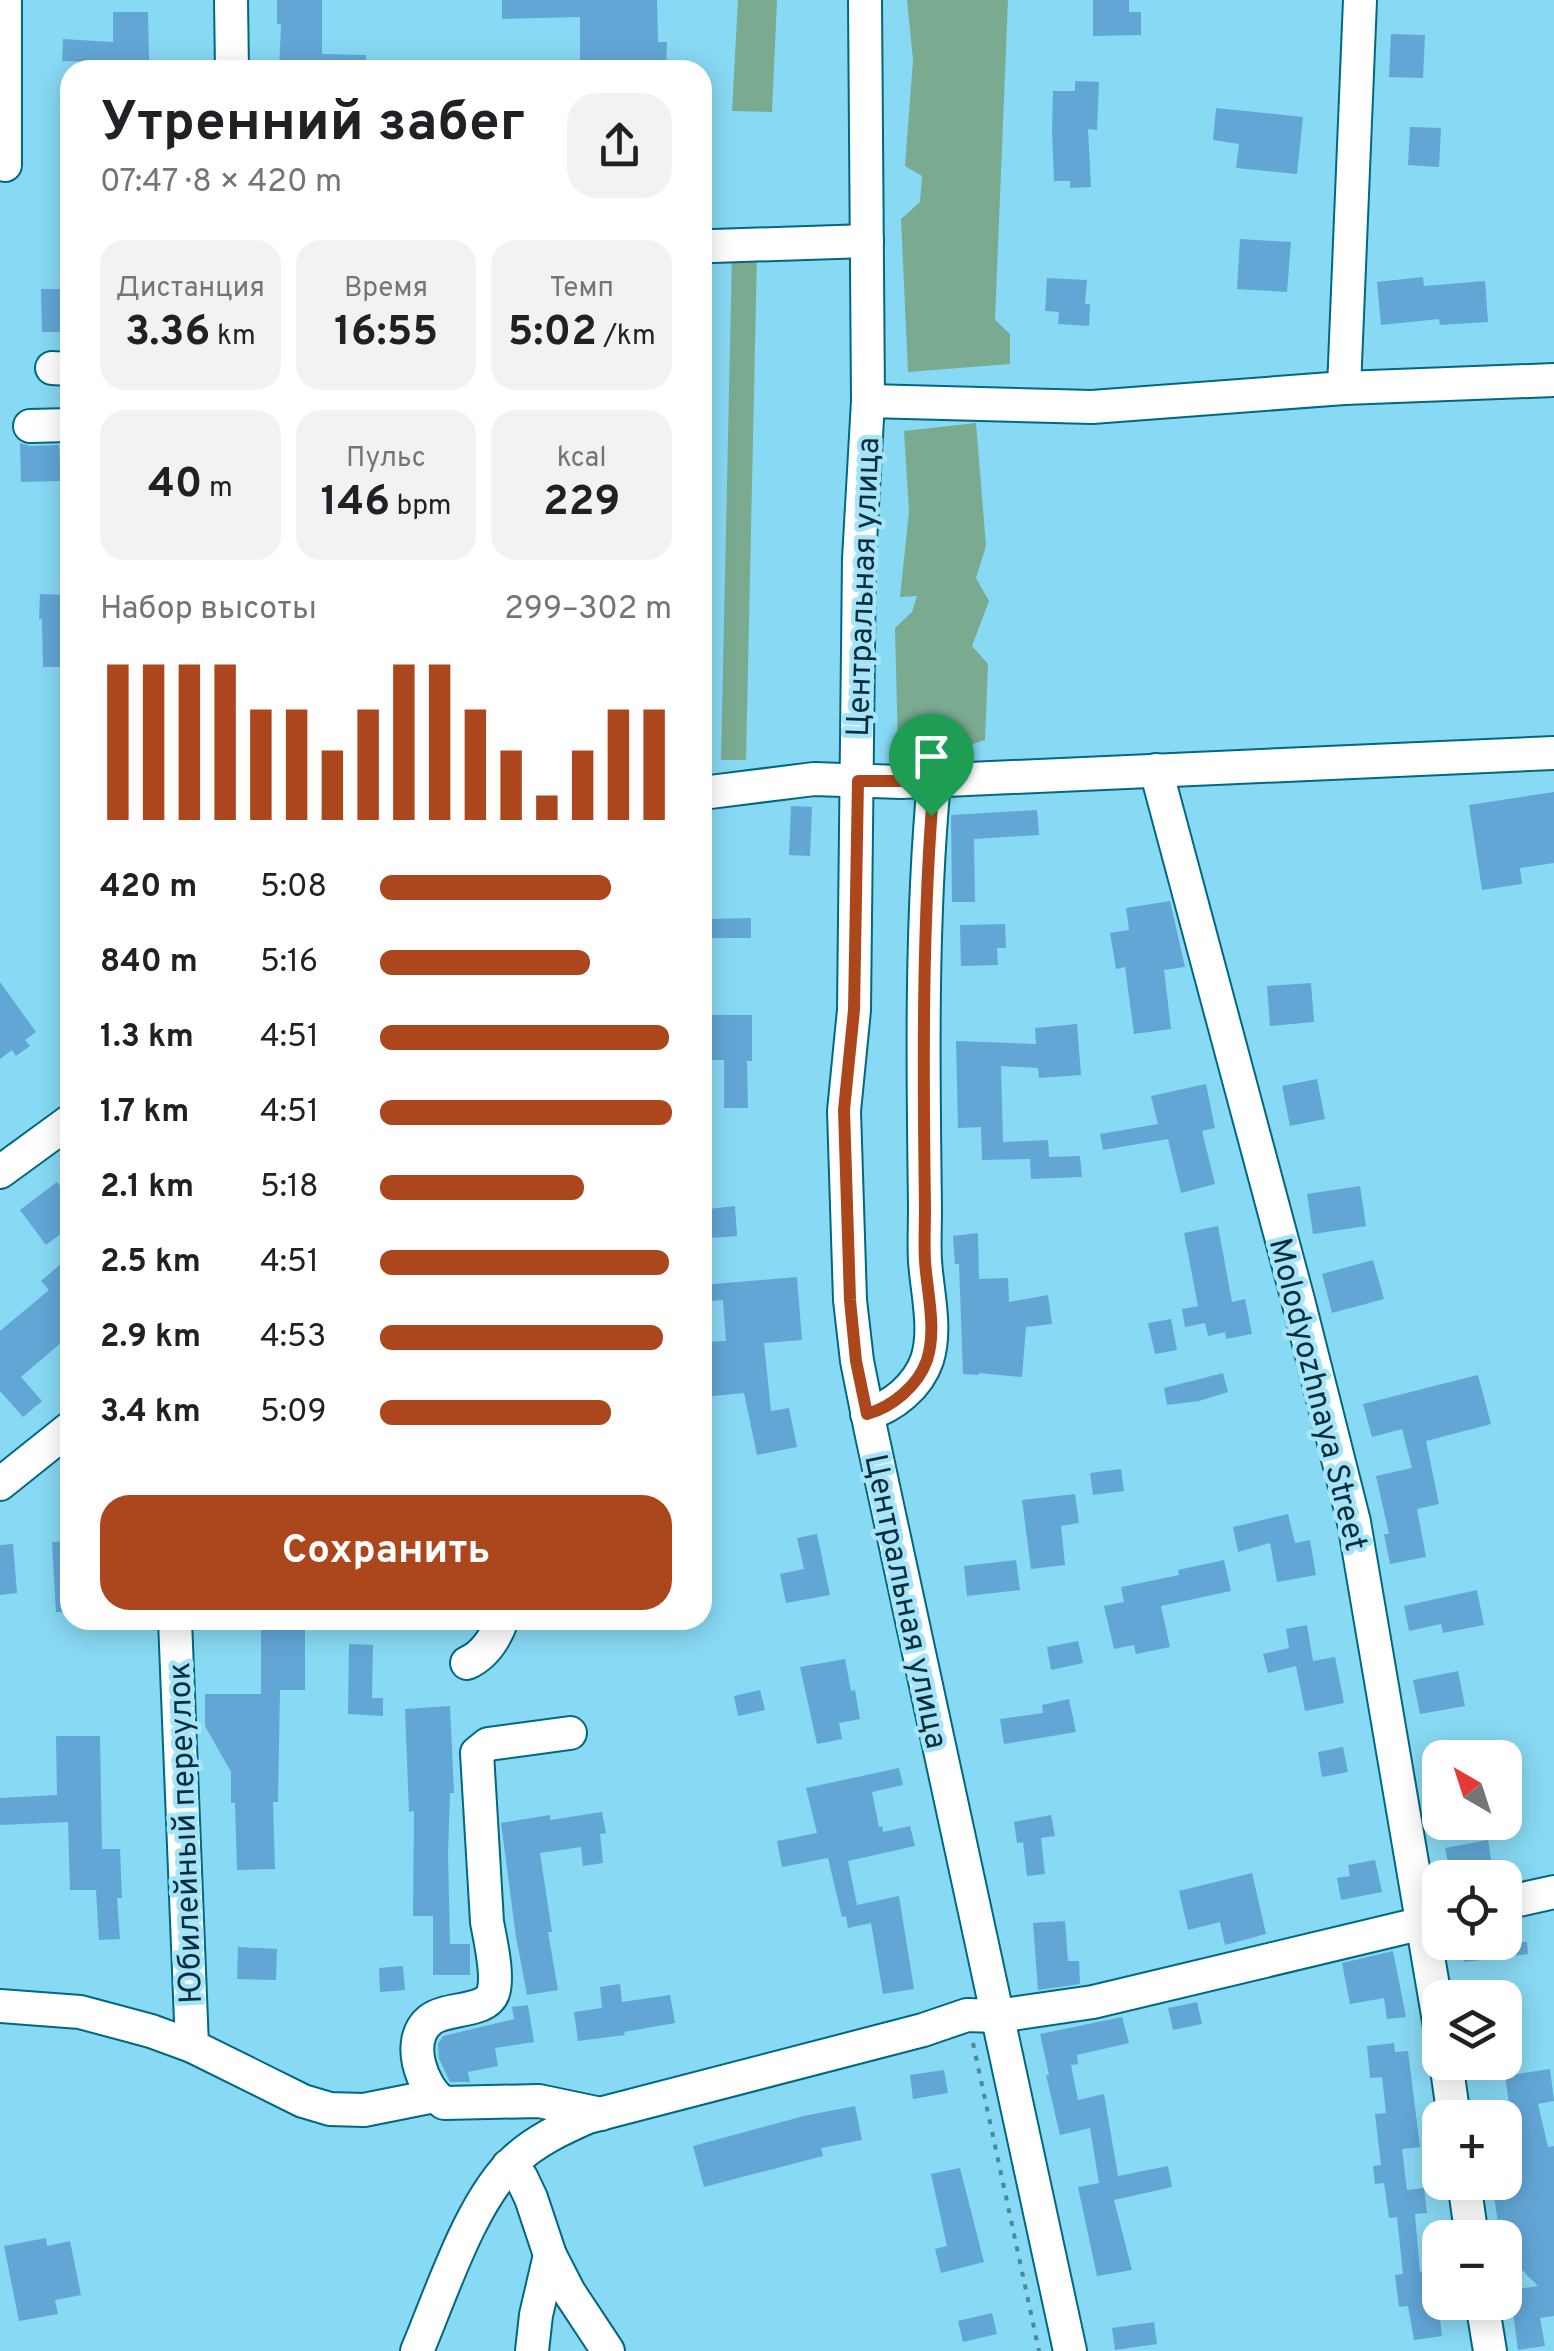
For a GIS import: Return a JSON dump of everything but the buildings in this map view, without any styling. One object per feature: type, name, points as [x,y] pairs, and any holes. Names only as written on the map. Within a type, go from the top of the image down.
[{"type":"street","points":[[4,0],[5,166]]},
{"type":"street","points":[[231,0],[232,60]]},
{"type":"street","name":"Центральная улица","points":[[865,0],[868,401],[859,558],[854,1010],[844,1110],[850,1300],[856,1361],[982,2015],[1070,2351]]},
{"type":"street","points":[[1344,388],[1360,0]]},
{"type":"street","points":[[712,246],[867,241]]},
{"type":"street","points":[[868,401],[1092,406],[1344,388],[1554,380]]},
{"type":"street","points":[[30,426],[60,425]]},
{"type":"street","points":[[712,792],[814,779],[934,781],[1554,753]]},
{"type":"street","name":"Molodyozhnaya Street","points":[[1156,770],[1354,1522],[1422,1870]]},
{"type":"street","points":[[867,1414],[884,1409],[914,1382],[926,1362],[931,1338],[925,1259],[924,1104],[925,958],[934,781]]},
{"type":"street","points":[[0,1172],[60,1128]]},
{"type":"street","points":[[0,1484],[60,1436]]},
{"type":"street","name":"Юбилейный переулок","points":[[175,1630],[192,2046]]},
{"type":"street","points":[[467,1663],[479,1658],[497,1630]]},
{"type":"street","points":[[570,1733],[488,1744],[477,1753],[494,1992],[488,2000],[473,2007],[446,2012],[430,2020],[422,2030],[418,2052],[422,2074],[434,2096],[444,2102],[551,2102],[594,2115]]},
{"type":"street","points":[[1522,1900],[1554,1892]]},
{"type":"street","points":[[417,2351],[474,2218],[495,2181],[552,2132],[594,2115],[982,2015],[1093,2002],[1422,1923]]},
{"type":"street","points":[[0,2006],[80,2012],[151,2031],[330,2110],[364,2110],[434,2096]]},
{"type":"street","points":[[508,2166],[521,2176],[550,2255],[608,2351]]},
{"type":"street","points":[[532,2351],[550,2255]]},
{"type":"street","points":[[1485,2320],[1490,2351]]},
{"type":"path","points":[[982,2015],[1039,2351]]},
{"type":"green space","points":[[738,0],[777,0],[772,112],[732,111]]},
{"type":"green space","points":[[907,0],[1008,0],[995,320],[1010,334],[1010,364],[908,372],[901,219],[920,202],[922,176],[905,166],[913,60]]},
{"type":"green space","points":[[732,253],[757,253],[746,760],[721,760]]},
{"type":"green space","points":[[976,423],[986,546],[976,578],[989,601],[972,646],[988,664],[985,740],[945,753],[898,749],[895,628],[912,612],[917,596],[900,597],[909,512],[904,431]]},
{"type":"route","points":[[858,781],[934,781],[931,816],[924,1122],[925,1259],[931,1338],[926,1362],[914,1382],[884,1409],[867,1414],[856,1361],[850,1300],[844,1110],[854,1010],[858,781]]}]
